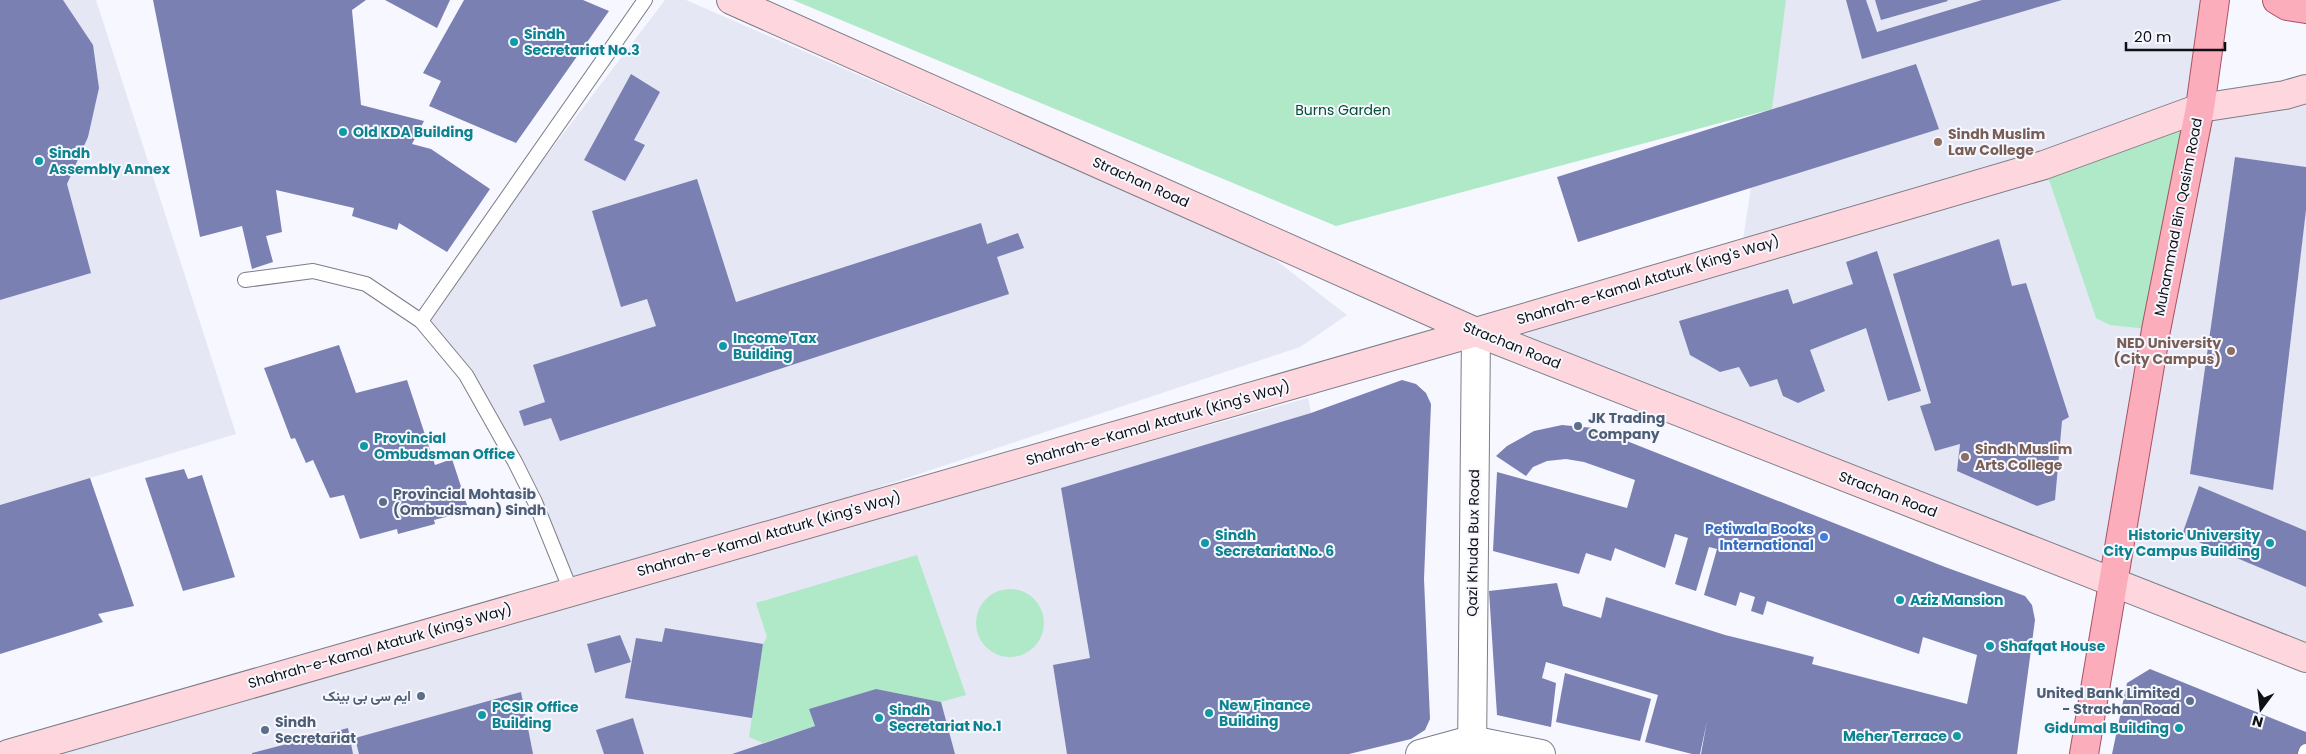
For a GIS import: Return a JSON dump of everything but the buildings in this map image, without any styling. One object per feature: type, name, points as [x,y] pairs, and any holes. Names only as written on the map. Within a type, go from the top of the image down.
[{"type":"main road","name":"Muhammad Bin Qasim Road","points":[[2084,754],[2156,330],[2200,108],[2215,0]]},
{"type":"main road","points":[[2277,0],[2287,6],[2306,9]]},
{"type":"street","name":"Strachan Road","points":[[731,0],[1476,332],[2306,658]]},
{"type":"street","name":"Shahrah-e-Kamal Ataturk (King's Way)","points":[[8,754],[1476,332],[2044,165],[2200,108],[2285,95],[2306,89]]},
{"type":"street","name":"Qazi Khuda Bux Road","points":[[1471,747],[1476,332]]},
{"type":"street","points":[[1420,754],[1471,747],[1541,754]]},
{"type":"lane","points":[[421,321],[645,0]]},
{"type":"lane","points":[[246,280],[313,271],[366,284],[421,321],[466,376],[515,462],[535,502],[571,591]]},
{"type":"shaded area","points":[[0,0],[96,0],[236,434],[0,505]]},
{"type":"shaded area","points":[[665,0],[686,0],[1265,252],[1347,315],[1300,347],[571,590],[466,375],[421,320]]},
{"type":"shaded area","points":[[1779,0],[2214,0],[2197,118],[2306,88],[2306,658],[1476,332],[1741,253]]},
{"type":"shaded area","name":"Sindh Secretariat","points":[[1308,398],[1352,599],[1103,754],[23,754]]},
{"type":"green space","name":"Burns Garden","points":[[793,0],[1786,0],[1772,109],[1336,226]]},
{"type":"green space","points":[[2197,119],[2156,330],[2110,325],[2096,318],[2044,165]]},
{"type":"green space","points":[[917,555],[966,695],[941,702],[876,689],[810,709],[815,726],[763,743],[749,737],[763,644],[767,637],[756,603]]},
{"type":"green space","points":[[1017,589],[1029,595],[1038,604],[1044,616],[1042,636],[1034,647],[1017,657],[1003,657],[986,647],[978,636],[976,616],[986,599],[997,591]]},
{"type":"place","name":"Sindh Secretariat No.3","points":[[514,42]]},
{"type":"place","name":"Old KDA Building","points":[[343,132]]},
{"type":"place","name":"Sindh Muslim Law College","points":[[1938,142]]},
{"type":"place","name":"Sindh Assembly Annex","points":[[39,161]]},
{"type":"place","name":"Income Tax Building","points":[[723,346]]},
{"type":"place","name":"NED University (City Campus)","points":[[2231,351]]},
{"type":"place","name":"JK Trading Company","points":[[1578,426]]},
{"type":"place","name":"Provincial Ombudsman Office","points":[[364,446]]},
{"type":"place","name":"Sindh Muslim Arts College","points":[[1965,457]]},
{"type":"place","name":"Provincial Mohtasib (Ombudsman) Sindh","points":[[383,502]]},
{"type":"place","name":"Petiwala Books International","points":[[1824,537]]},
{"type":"place","name":"Sindh Secretariat No. 6","points":[[1205,543]]},
{"type":"place","name":"Historic University City Campus Building","points":[[2270,543]]},
{"type":"place","name":"Aziz Mansion","points":[[1900,600]]},
{"type":"place","name":"Shafqat House","points":[[1990,646]]},
{"type":"place","name":"ایم سی بی بینک","points":[[421,696]]},
{"type":"place","name":"United Bank Limited - Strachan Road","points":[[2190,701]]},
{"type":"place","name":"New Finance Building","points":[[1209,713]]},
{"type":"place","name":"PCSIR Office Building","points":[[482,715]]},
{"type":"place","name":"Sindh Secretariat No.1","points":[[879,718]]},
{"type":"place","name":"Gidumal Building","points":[[2179,728]]},
{"type":"place","name":"Sindh Secretariat","points":[[265,730]]},
{"type":"place","name":"Meher Terrace","points":[[1957,736]]}]
